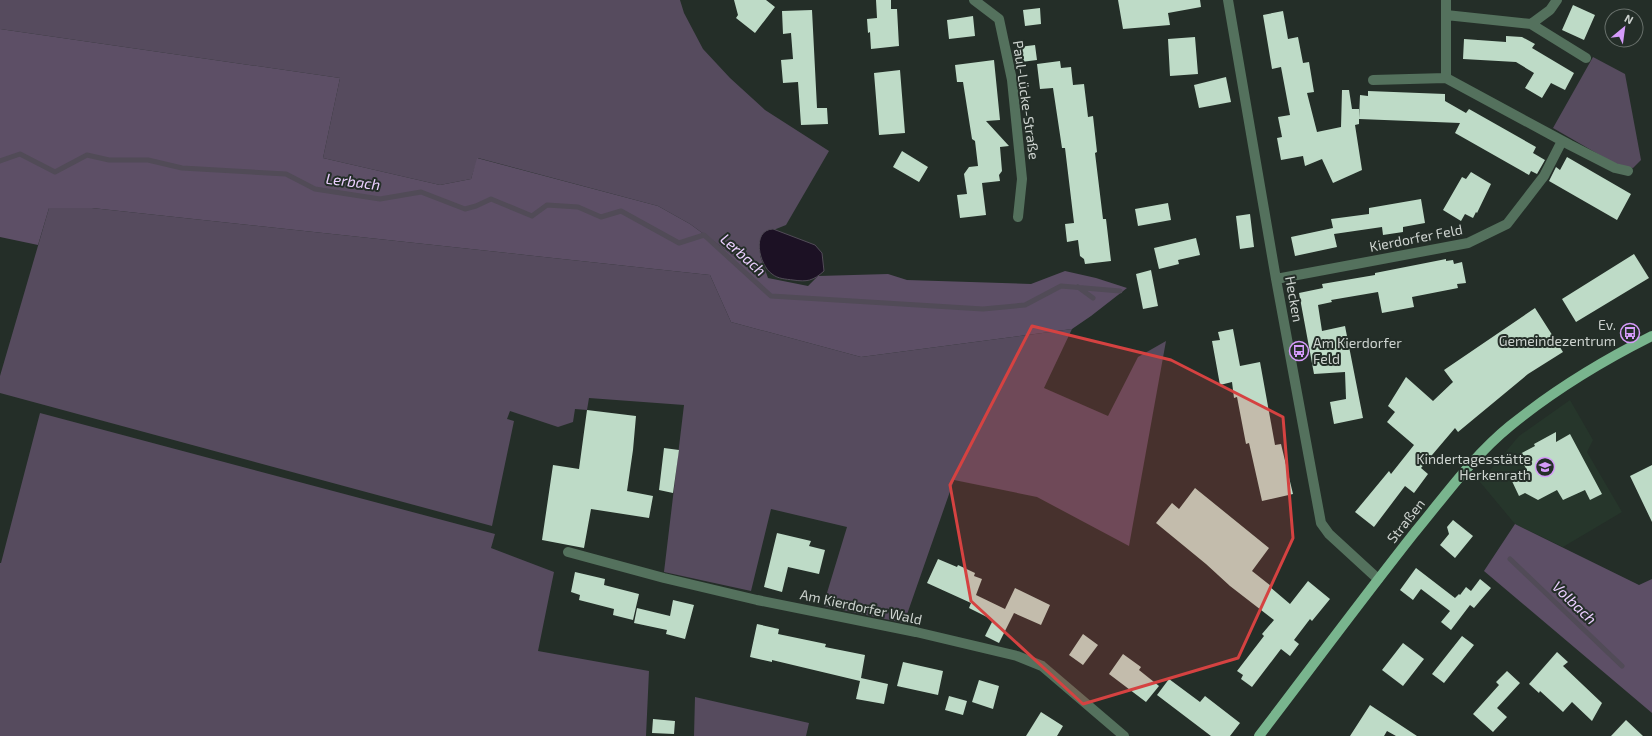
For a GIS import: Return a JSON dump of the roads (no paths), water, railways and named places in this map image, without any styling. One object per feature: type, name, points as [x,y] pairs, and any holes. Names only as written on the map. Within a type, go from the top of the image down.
[{"type":"main road","name":"Straßen","points":[[1259,736],[1378,579],[1457,480],[1487,447],[1509,426],[1573,380],[1652,336]]},
{"type":"street","name":"Paul-Lücke-Straße","points":[[974,0],[999,19],[1009,65],[1012,80],[1022,179],[1018,217]]},
{"type":"street","name":"Hecken","points":[[1228,0],[1276,279],[1321,523],[1329,534],[1378,579]]},
{"type":"street","points":[[1446,0],[1446,78]]},
{"type":"street","points":[[1531,24],[1550,10],[1557,0]]},
{"type":"street","points":[[1446,15],[1531,24],[1586,58]]},
{"type":"street","points":[[1373,80],[1446,78],[1614,168],[1628,171]]},
{"type":"street","name":"Kierdorfer Feld","points":[[1276,279],[1468,243],[1507,224],[1544,176],[1562,141]]},
{"type":"street","name":"Am Kierdorfer Wald","points":[[568,552],[664,578],[757,600],[916,632],[1017,656],[1042,666],[1124,736]]},
{"type":"waterway","name":"Lerbach","points":[[0,161],[20,154],[55,172],[87,155],[109,160],[148,160],[182,168],[286,174],[315,189],[380,199],[421,192],[465,209],[491,199],[532,216],[547,205],[578,207],[601,217],[621,211],[679,243],[704,235],[771,296],[983,309],[1025,305],[1061,286],[1120,291]]},
{"type":"waterway","points":[[1078,287],[1093,298]]},
{"type":"waterway","name":"Volbach","points":[[1510,559],[1622,666]]},
{"type":"place","name":"Ev. Gemeindezentrum","points":[[1630,333]]},
{"type":"place","name":"Am Kierdorfer Feld","points":[[1299,351]]},
{"type":"place","name":"Kindertagesstätte Herkenrath","points":[[1545,467]]}]
